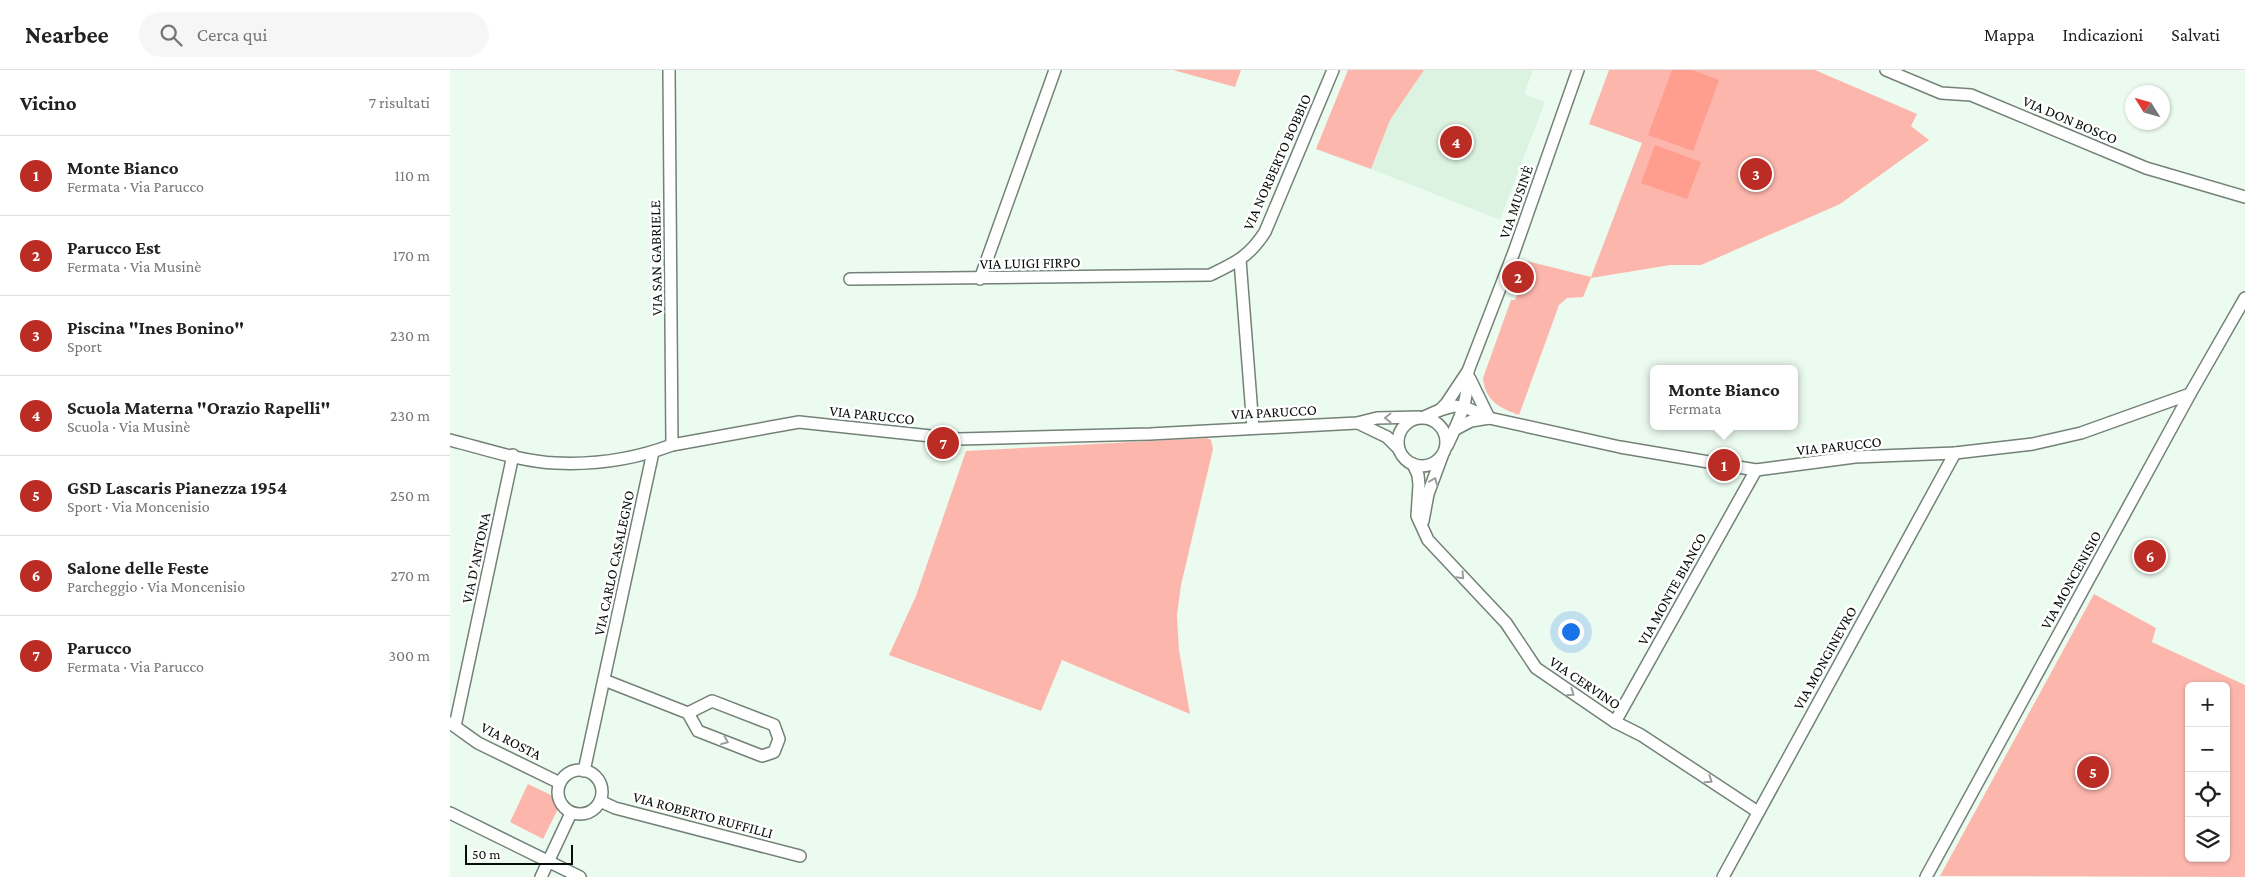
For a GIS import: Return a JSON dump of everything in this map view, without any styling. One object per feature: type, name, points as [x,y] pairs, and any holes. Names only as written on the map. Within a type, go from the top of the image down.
[{"type":"street","name":"VIA SAN GABRIELE","points":[[669,70],[672,445]]},
{"type":"street","points":[[980,279],[1055,70]]},
{"type":"street","name":"VIA NORBERTO BOBBIO","points":[[1210,275],[1240,260],[1256,247],[1265,232],[1333,70]]},
{"type":"street","name":"VIA MUSINÈ","points":[[1468,371],[1514,252],[1578,70]]},
{"type":"street","name":"VIA DON BOSCO","points":[[1886,70],[1941,93],[1971,95],[2146,168],[2245,197]]},
{"type":"street","points":[[1240,260],[1253,428]]},
{"type":"street","name":"VIA LUIGI FIRPO","points":[[850,278],[980,279],[1210,275]]},
{"type":"street","name":"VIA MONCENISIO","points":[[1926,877],[2190,394],[2245,298]]},
{"type":"street","points":[[1428,540],[1423,521],[1424,509],[1444,452],[1464,408],[1468,394],[1468,371]]},
{"type":"street","points":[[1440,410],[1468,371]]},
{"type":"street","points":[[1454,430],[1471,421],[1489,418],[1475,391],[1468,371]]},
{"type":"street","name":"VIA PARUCCO","points":[[1464,408],[1477,411],[1489,418],[1620,447],[1756,470],[1855,458],[1955,453],[2034,444],[2081,433],[2190,394]]},
{"type":"street","points":[[1398,448],[1400,431],[1411,420],[1454,406],[1464,408]]},
{"type":"street","name":"VIA PARUCCO","points":[[450,440],[554,463],[600,463],[653,452],[672,445],[798,422],[959,439],[1150,434],[1357,423],[1377,418],[1422,417]]},
{"type":"street","points":[[1357,423],[1387,437],[1398,448],[1402,456],[1412,464],[1424,466],[1432,464],[1444,452],[1447,440],[1441,426],[1435,420],[1422,417]]},
{"type":"street","name":"VIA CARLO CASALEGNO","points":[[584,771],[653,452]]},
{"type":"street","name":"VIA MONGINEVRO","points":[[1723,877],[1955,453]]},
{"type":"street","name":"VIA D'ANTONA","points":[[452,725],[513,455]]},
{"type":"street","name":"VIA CERVINO","points":[[1412,464],[1418,475],[1419,485],[1417,516],[1428,540],[1506,623],[1536,668],[1615,722],[1641,735],[1758,812]]},
{"type":"street","name":"VIA MONTE BIANCO","points":[[1615,722],[1756,470]]},
{"type":"street","points":[[604,680],[688,713],[698,731],[762,756],[774,752],[779,739],[774,725],[712,701],[688,713]]},
{"type":"street","name":"VIA ROSTA","points":[[452,725],[478,743],[560,783]]},
{"type":"street","points":[[584,771],[590,773],[599,782],[601,788],[600,801],[591,811],[578,814],[571,813],[566,810],[559,800],[560,783],[567,774],[584,771]]},
{"type":"street","name":"VIA ROBERTO RUFFILLI","points":[[600,801],[615,808],[800,856]]},
{"type":"street","points":[[450,813],[580,877]]},
{"type":"street","points":[[542,877],[571,813]]},
{"type":"shaded area","points":[[1173,70],[1241,70],[1235,87]]},
{"type":"shaded area","points":[[1348,70],[1424,70],[1390,120],[1371,169],[1316,149]]},
{"type":"shaded area","points":[[1424,70],[1533,70],[1524,94],[1545,102],[1500,220],[1371,169],[1390,120]]},
{"type":"shaded area","points":[[1609,70],[1815,70],[1917,114],[1911,126],[1929,140],[1840,204],[1701,265],[1670,265],[1591,278],[1583,297],[1567,298],[1559,305],[1519,415],[1506,410],[1490,398],[1484,386],[1483,378],[1511,300],[1515,300],[1525,274],[1522,273],[1527,261],[1591,277],[1642,143],[1589,124]]},
{"type":"shaded area","points":[[1672,70],[1692,70],[1719,80],[1693,151],[1648,135]]},
{"type":"shaded area","points":[[1655,145],[1701,162],[1687,199],[1641,183]]},
{"type":"shaded area","points":[[1207,438],[1211,440],[1213,449],[1181,585],[1177,615],[1179,650],[1190,714],[1062,660],[1041,711],[889,655],[916,596],[966,451]]},
{"type":"shaded area","points":[[2094,594],[2156,628],[2152,642],[2245,685],[2245,877],[1940,876]]},
{"type":"shaded area","points":[[528,784],[553,796],[558,809],[543,839],[510,822]]},
{"type":"place","name":"Scuola Materna \"Orazio Rapelli\"","points":[[1456,142]]},
{"type":"place","name":"Piscina \"Ines Bonino\"","points":[[1756,174]]},
{"type":"place","name":"Parucco Est","points":[[1518,277]]},
{"type":"place","name":"Parucco","points":[[943,443]]},
{"type":"place","name":"Monte Bianco","points":[[1724,465]]},
{"type":"place","name":"Salone delle Feste","points":[[2150,556]]},
{"type":"place","name":"GSD Lascaris Pianezza 1954","points":[[2093,772]]}]
